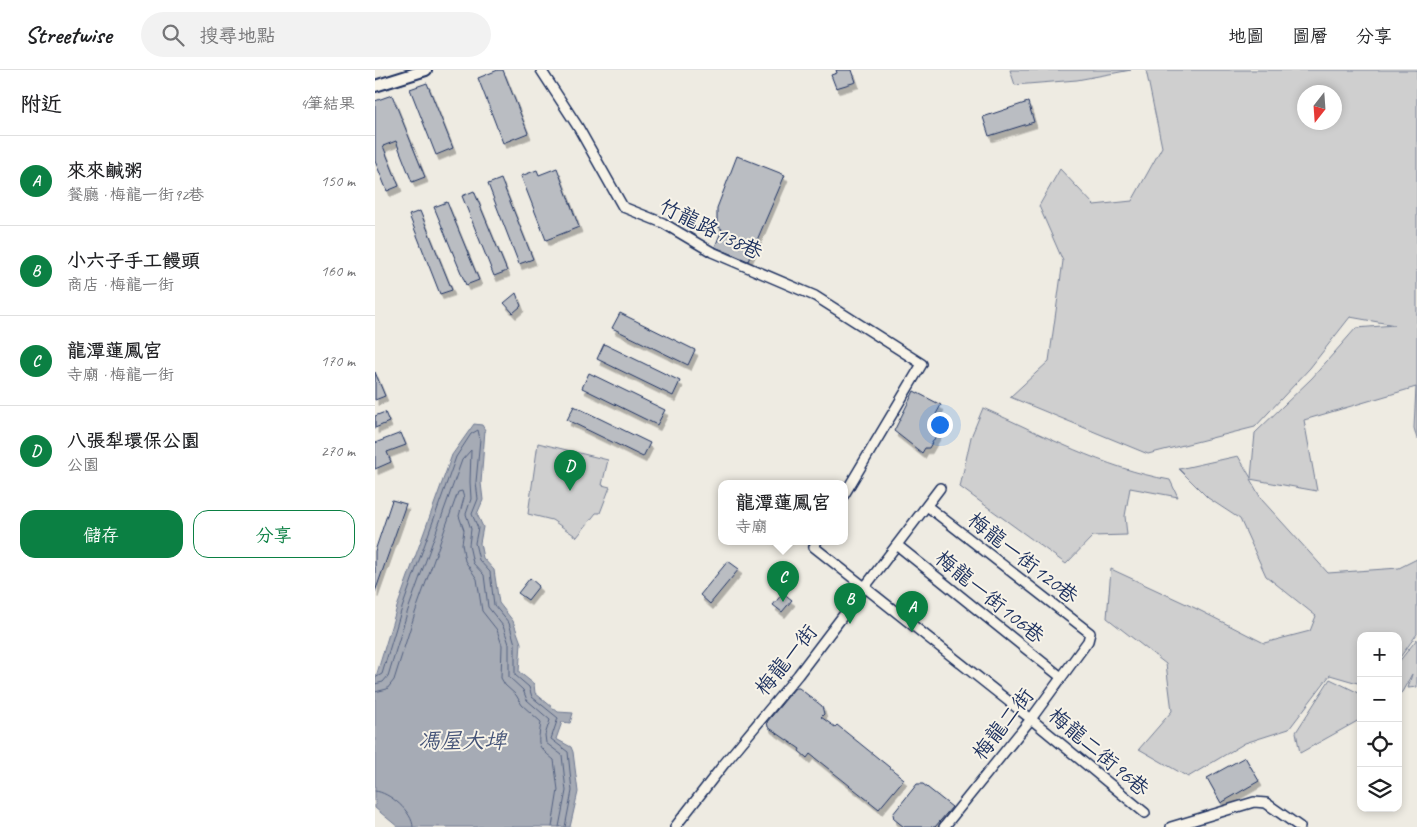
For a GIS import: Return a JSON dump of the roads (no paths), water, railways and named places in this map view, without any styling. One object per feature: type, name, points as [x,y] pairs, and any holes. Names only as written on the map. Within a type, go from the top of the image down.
[{"type":"street","points":[[375,86],[427,70]]},
{"type":"street","name":"竹龍路138巷","points":[[541,70],[578,127],[623,207],[663,223],[712,252],[815,296],[922,364],[848,488]]},
{"type":"street","name":"梅龍一街","points":[[675,827],[865,588],[940,488]]},
{"type":"street","name":"梅龍一街120巷","points":[[927,506],[1090,633],[1088,641]]},
{"type":"street","name":"梅龍二街96巷","points":[[817,545],[865,588],[1031,719],[1145,813]]},
{"type":"street","name":"梅龍一街106巷","points":[[897,545],[1061,677]]},
{"type":"street","name":"梅龍二街","points":[[944,827],[1031,719],[1088,641]]},
{"type":"street","points":[[1171,827],[1203,822],[1254,802],[1266,803],[1300,827]]},
{"type":"water","name":"馮屋大埤","points":[[474,424],[482,425],[485,430],[481,483],[483,500],[477,514],[483,527],[480,543],[483,558],[494,570],[499,603],[513,621],[521,643],[519,672],[534,684],[535,693],[558,712],[573,713],[570,723],[562,722],[556,739],[571,747],[573,752],[578,792],[570,827],[398,827],[375,808],[375,680],[397,607],[452,455]]},
{"type":"place","name":"八張犁環保公園","points":[[570,491]]},
{"type":"place","name":"龍潭蓮鳳宮","points":[[783,602]]},
{"type":"place","name":"小六子手工饅頭","points":[[850,624]]},
{"type":"place","name":"來來鹹粥","points":[[912,632]]}]
